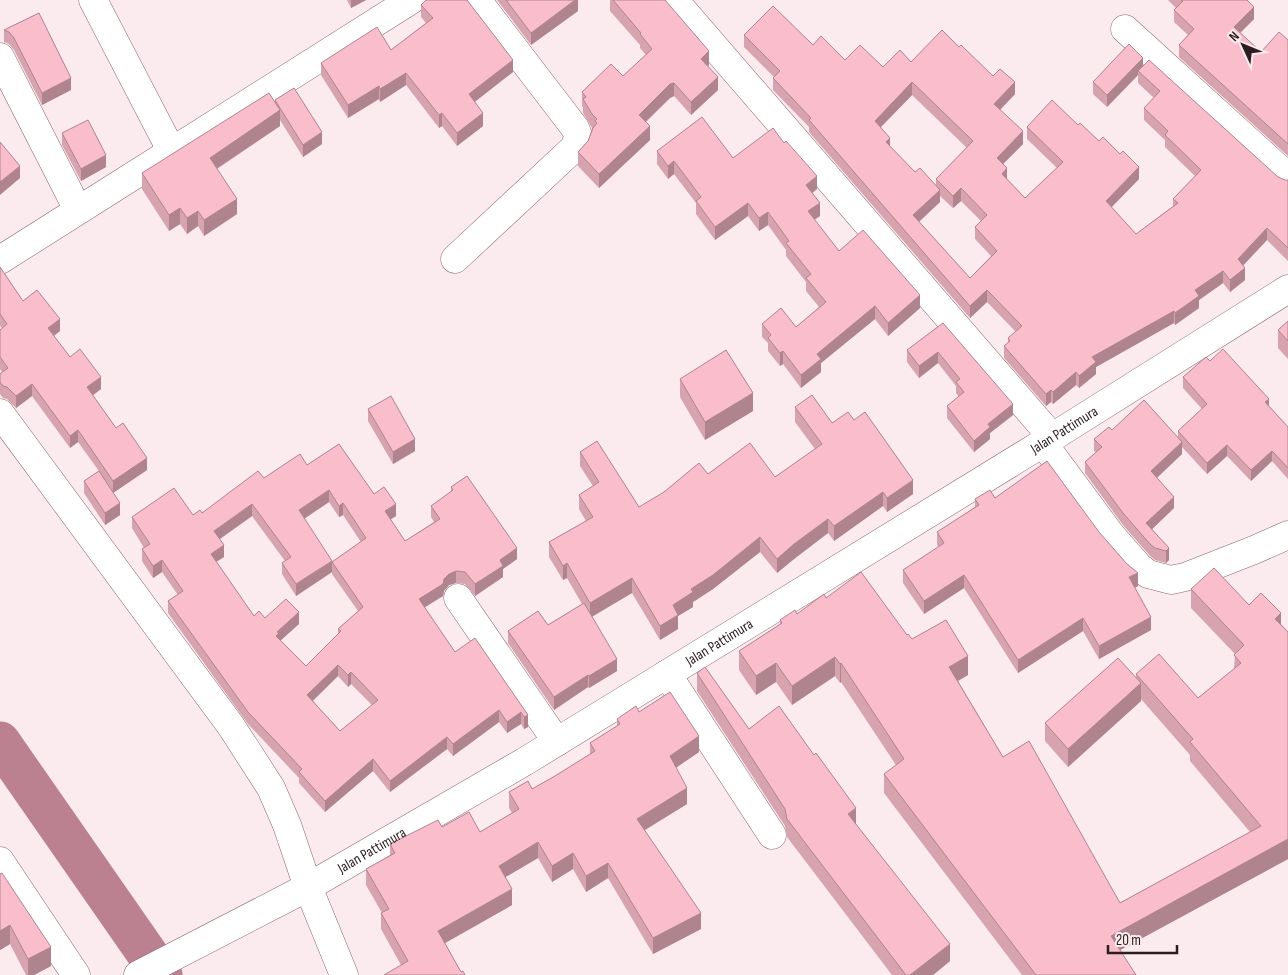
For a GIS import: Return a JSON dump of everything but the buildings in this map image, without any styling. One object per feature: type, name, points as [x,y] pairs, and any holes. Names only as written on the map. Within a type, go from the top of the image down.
[{"type":"main road","points":[[94,0],[172,152]]},
{"type":"main road","points":[[0,260],[411,0]]},
{"type":"main road","points":[[454,259],[574,148],[578,140],[575,128],[477,0]]},
{"type":"main road","points":[[674,0],[1048,440],[1111,535],[1139,567],[1148,574],[1171,580],[1185,577],[1288,535]]},
{"type":"main road","points":[[1125,29],[1288,178]]},
{"type":"main road","points":[[0,58],[78,210]]},
{"type":"main road","name":"Jalan Pattimura","points":[[138,975],[308,887],[556,742],[1048,440],[1288,290]]},
{"type":"main road","points":[[0,414],[252,757],[271,788],[288,825],[308,887],[344,975]]},
{"type":"main road","points":[[458,598],[556,742]]},
{"type":"main road","points":[[667,674],[772,835]]},
{"type":"main road","points":[[0,861],[76,975]]},
{"type":"waterway","points":[[0,742],[162,975]]}]
